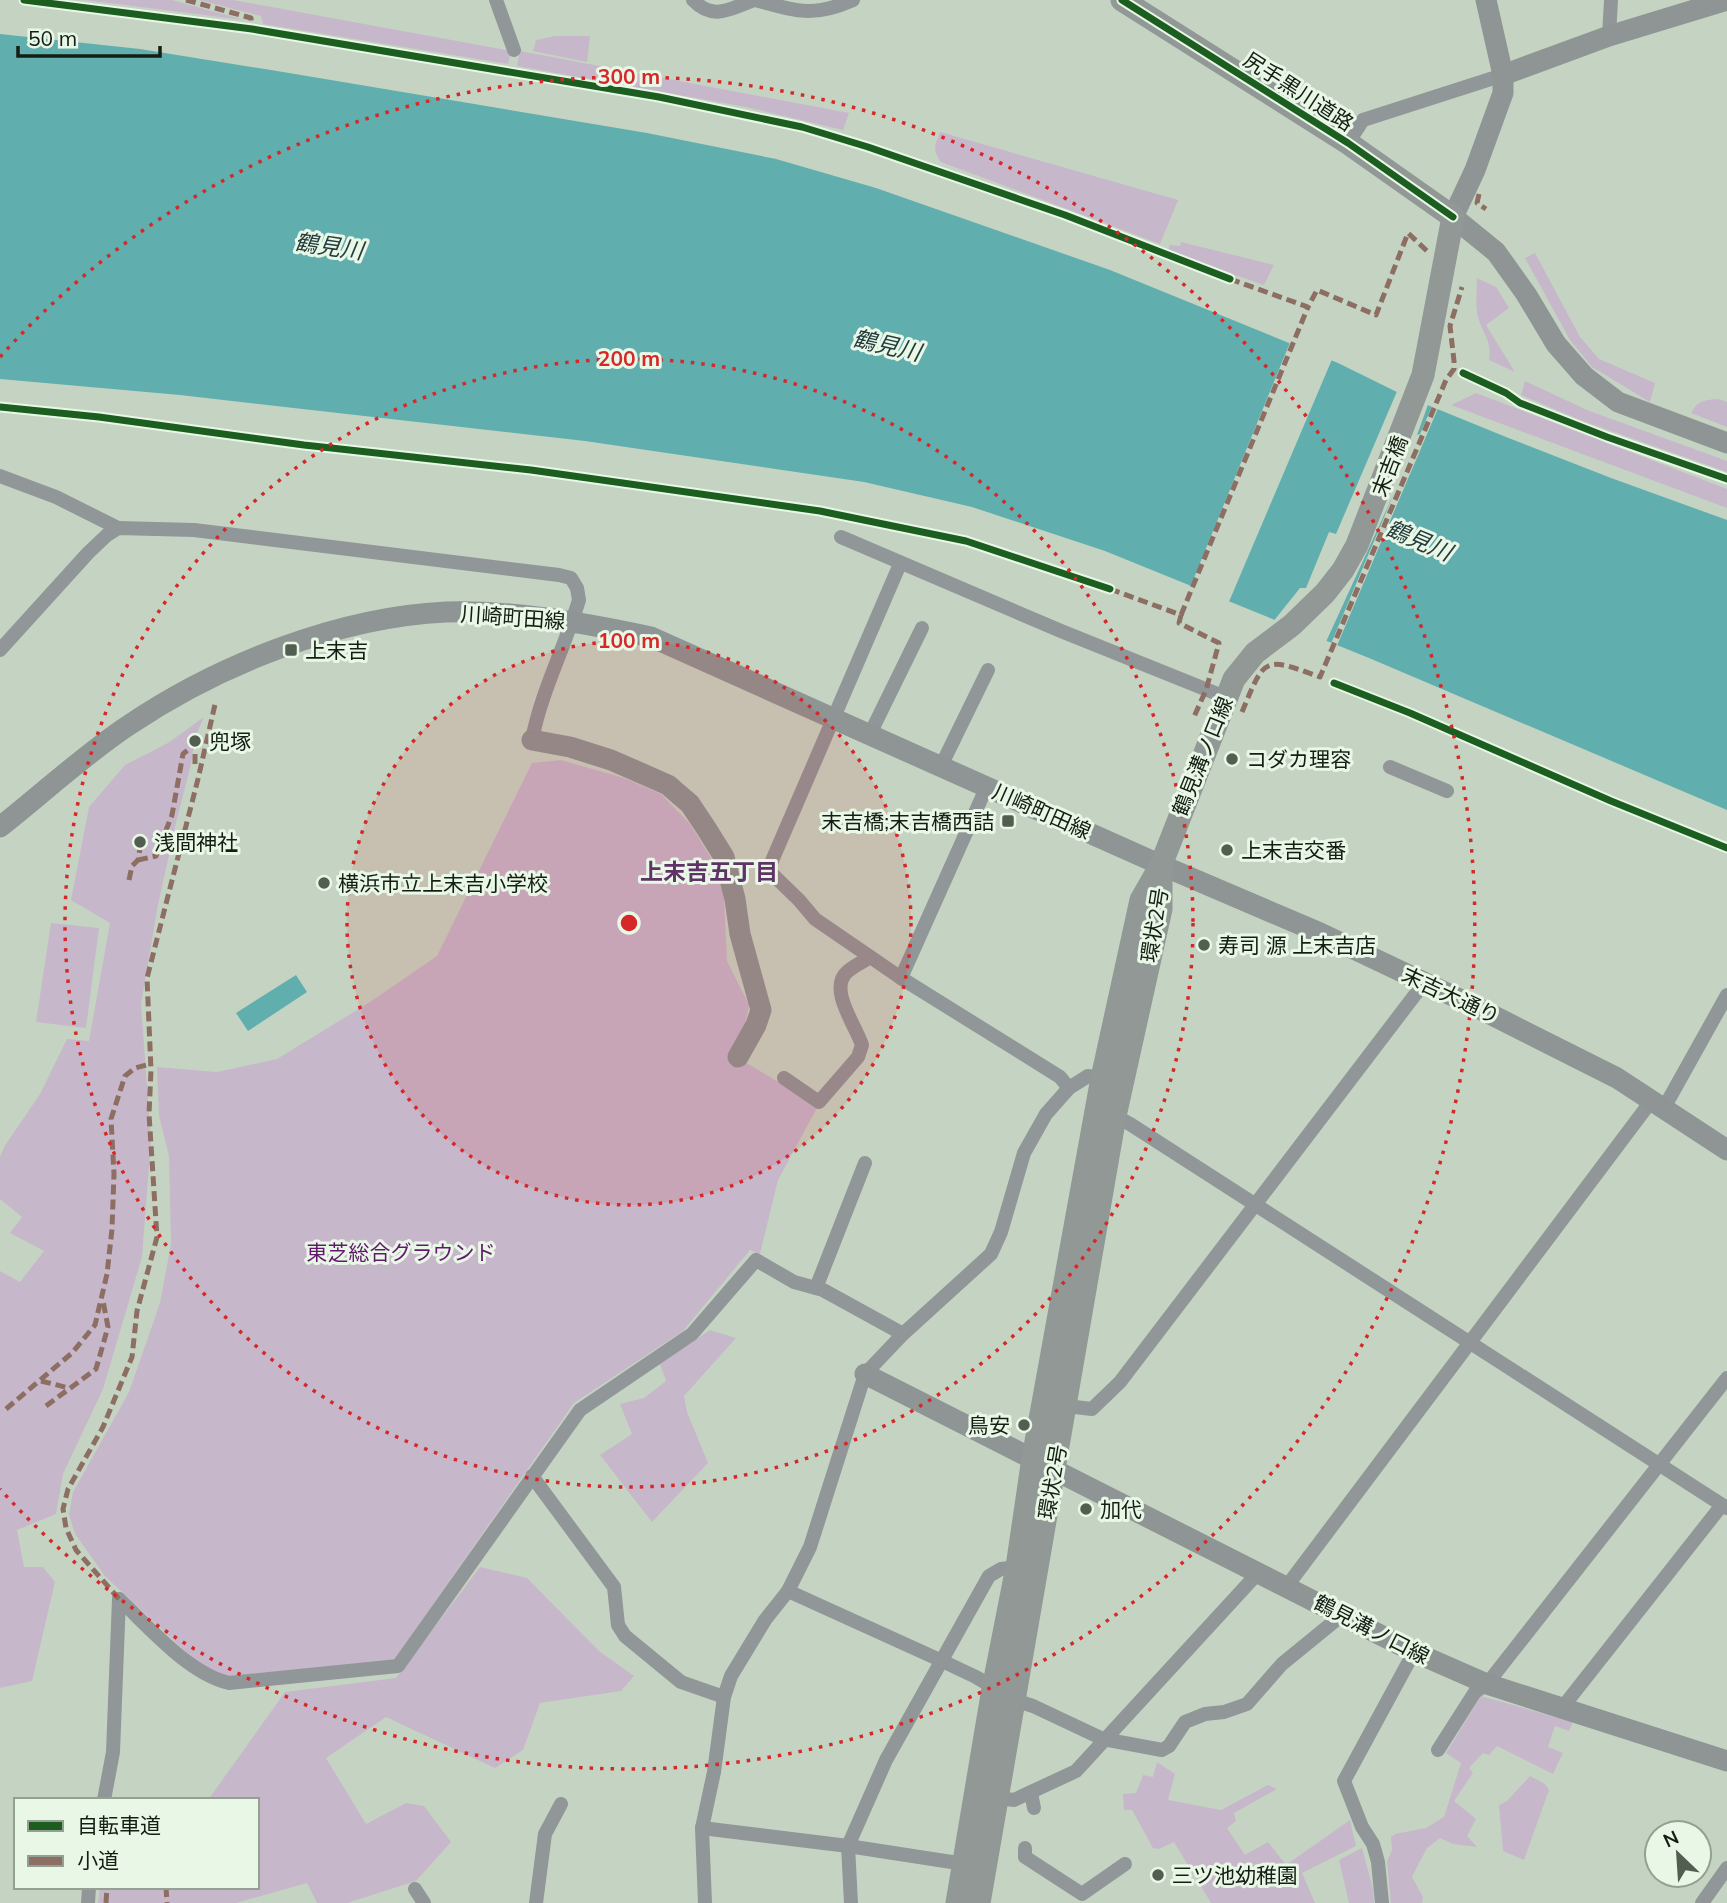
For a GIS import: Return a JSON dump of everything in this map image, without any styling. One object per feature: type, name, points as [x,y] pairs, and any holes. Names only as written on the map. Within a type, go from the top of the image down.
[{"type":"main road","name":"尻手黒川道路","points":[[1122,0],[1348,143],[1453,217],[1496,252],[1556,344],[1584,376],[1618,402],[1727,443]]},
{"type":"main road","points":[[1453,217],[1475,170],[1503,93],[1503,75],[1486,0]]},
{"type":"main road","points":[[1503,75],[1609,36],[1727,0]]},
{"type":"main road","name":"末吉橋","points":[[1255,653],[1309,610],[1343,570],[1357,545],[1419,387],[1426,363],[1453,217]]},
{"type":"main road","name":"川崎町田線","points":[[0,827],[128,726],[177,695],[269,653],[384,619],[446,612],[517,614],[573,621],[651,637],[1161,865]]},
{"type":"main road","name":"鶴見溝ノ口線","points":[[1161,865],[1225,697],[1234,679],[1255,653]]},
{"type":"main road","points":[[532,740],[570,747],[611,760],[668,785],[690,804],[706,828],[724,857],[740,934],[761,1010],[756,1025],[738,1057]]},
{"type":"main road","name":"末吉大通り","points":[[1161,865],[1320,933],[1569,1053],[1658,1104],[1727,1150]]},
{"type":"main road","name":"環状2号","points":[[957,1903],[998,1798],[1004,1694],[1017,1567],[1033,1458],[1102,1078],[1142,900],[1161,865]]},
{"type":"main road","name":"環状2号","points":[[979,1903],[974,1865],[1004,1694],[1054,1471],[1115,1116],[1161,909],[1161,865]]},
{"type":"main road","name":"鶴見溝ノ口線","points":[[865,1374],[1415,1652],[1487,1684],[1727,1761]]},
{"type":"street","points":[[693,0],[701,9],[717,13],[754,0],[798,11],[814,12],[831,10],[853,0]]},
{"type":"street","points":[[1609,36],[1611,0]]},
{"type":"street","points":[[499,1],[514,50]]},
{"type":"street","points":[[1348,143],[1363,120],[1503,75]]},
{"type":"street","points":[[0,476],[57,497],[118,528],[194,530],[559,575],[571,579],[577,588],[579,600],[537,713],[532,740]]},
{"type":"street","points":[[0,650],[88,553],[118,528]]},
{"type":"street","points":[[841,537],[900,564],[1225,697]]},
{"type":"street","points":[[900,564],[768,870],[815,919],[901,978],[1059,1077],[1069,1088]]},
{"type":"street","points":[[870,734],[922,628]]},
{"type":"street","points":[[941,766],[988,670]]},
{"type":"street","points":[[1390,767],[1447,791]]},
{"type":"street","points":[[901,978],[987,786]]},
{"type":"street","points":[[784,1078],[819,1102],[858,1057],[862,1045],[841,998],[841,979],[870,957]]},
{"type":"street","points":[[1066,1406],[1092,1409],[1120,1382],[1424,983]]},
{"type":"street","points":[[1287,1586],[1471,1342],[1658,1104],[1727,995]]},
{"type":"street","points":[[705,1903],[702,1828],[714,1772],[724,1697],[731,1676],[765,1620],[788,1591],[810,1548],[865,1374],[903,1334],[991,1254],[1001,1232],[1024,1153],[1046,1114],[1069,1088],[1088,1076],[1102,1078]]},
{"type":"street","points":[[1115,1116],[1725,1506],[1562,1708]]},
{"type":"street","points":[[816,1288],[865,1163]]},
{"type":"street","points":[[104,1798],[113,1752],[119,1600],[191,1665],[212,1679],[229,1683],[398,1667],[580,1410],[692,1334],[756,1260],[794,1282],[823,1290],[903,1334]]},
{"type":"street","points":[[1438,1750],[1475,1692],[1487,1684],[1727,1378]]},
{"type":"street","points":[[532,1476],[614,1587],[618,1625],[625,1636],[681,1682],[724,1697]]},
{"type":"street","points":[[851,1903],[848,1846],[886,1759],[989,1576],[1001,1569],[1017,1567]]},
{"type":"street","points":[[998,1798],[1033,1800],[1076,1771],[1258,1573]]},
{"type":"street","points":[[788,1591],[940,1660],[1004,1694],[1103,1740],[1162,1750],[1169,1746],[1185,1722],[1205,1714],[1224,1712],[1247,1704],[1282,1664],[1342,1615]]},
{"type":"street","points":[[1382,1903],[1378,1862],[1373,1844],[1362,1827],[1344,1781],[1415,1652]]},
{"type":"street","points":[[536,1903],[545,1834],[561,1804]]},
{"type":"street","points":[[702,1828],[974,1865]]},
{"type":"street","points":[[1026,1848],[1025,1857],[1082,1894],[1125,1864]]},
{"type":"street","points":[[1702,1903],[1727,1868]]},
{"type":"street","points":[[415,1888],[424,1903]]},
{"type":"street","points":[[1067,1903],[1071,1888]]},
{"type":"green space","points":[[85,0],[172,0],[244,20]]},
{"type":"green space","points":[[199,0],[233,0],[511,51],[508,64],[263,24],[261,16]]},
{"type":"green space","points":[[555,36],[590,36],[587,62],[533,51],[536,40]]},
{"type":"green space","points":[[520,51],[849,113],[843,130],[746,107],[517,66]]},
{"type":"green space","points":[[940,132],[1178,200],[1160,244],[941,162],[935,147]]},
{"type":"green space","points":[[1181,242],[1274,265],[1264,285],[1167,252],[1170,245],[1180,246]]},
{"type":"green space","points":[[1535,253],[1580,337],[1599,359],[1655,383],[1650,402],[1592,367],[1570,340],[1525,258]]},
{"type":"green space","points":[[1477,278],[1496,287],[1509,308],[1486,325],[1515,372],[1489,360],[1488,342],[1477,312]]},
{"type":"green space","points":[[1525,381],[1587,410],[1727,461],[1727,472],[1580,420],[1521,395]]},
{"type":"green space","points":[[1476,393],[1727,489],[1727,508],[1451,405]]},
{"type":"green space","points":[[1719,399],[1727,402],[1727,427],[1691,413],[1696,405],[1702,402]]},
{"type":"green space","points":[[204,717],[195,737],[158,905],[141,1004],[151,1140],[142,1257],[103,1389],[63,1474],[56,1514],[17,1530],[24,1567],[43,1567],[55,1582],[32,1681],[0,1688],[0,1271],[20,1282],[44,1251],[10,1233],[22,1217],[0,1199],[0,1157],[40,1094],[67,1039],[89,1041],[110,923],[71,900],[89,807],[125,765],[168,743]]},
{"type":"green space","name":"東芝総合グラウンド","points":[[561,760],[624,778],[661,794],[690,824],[711,858],[724,897],[727,961],[749,1005],[744,1031],[730,1053],[818,1106],[778,1180],[760,1254],[750,1250],[683,1331],[574,1403],[392,1663],[223,1677],[203,1668],[105,1576],[75,1534],[69,1515],[73,1492],[129,1392],[160,1303],[171,1244],[169,1156],[159,1116],[157,1067],[217,1072],[277,1059],[370,1002],[437,956],[532,763]]},
{"type":"green space","points":[[51,923],[99,928],[86,1028],[36,1022]]},
{"type":"green space","points":[[710,1330],[736,1338],[684,1396],[687,1412],[708,1463],[652,1522],[600,1455],[632,1434],[620,1404],[644,1398],[666,1381],[660,1364]]},
{"type":"green space","points":[[480,1567],[527,1578],[599,1651],[634,1676],[621,1691],[540,1703],[523,1750],[495,1768],[386,1717],[326,1758],[366,1824],[406,1803],[424,1806],[451,1842],[416,1881],[347,1903],[317,1903],[307,1883],[236,1903],[98,1903],[100,1889],[259,1889],[259,1798],[209,1798],[285,1692],[396,1678]]},
{"type":"green space","points":[[1481,1696],[1573,1722],[1569,1731],[1555,1726],[1548,1747],[1563,1753],[1553,1774],[1497,1746],[1489,1755],[1483,1753],[1469,1768],[1473,1773],[1454,1801],[1476,1819],[1467,1836],[1477,1847],[1453,1844],[1440,1838],[1427,1848],[1412,1877],[1423,1897],[1422,1903],[1391,1903],[1387,1862],[1392,1850],[1391,1837],[1426,1828],[1444,1817],[1461,1763],[1446,1753]]},
{"type":"green space","points":[[1157,1762],[1175,1774],[1168,1800],[1221,1810],[1268,1785],[1277,1789],[1234,1813],[1236,1821],[1227,1828],[1245,1855],[1268,1842],[1286,1865],[1350,1820],[1356,1846],[1302,1873],[1315,1903],[1211,1903],[1174,1842],[1159,1849],[1153,1848],[1132,1810],[1124,1810],[1123,1794],[1136,1793],[1143,1775],[1153,1777]]},
{"type":"green space","points":[[1530,1776],[1545,1784],[1549,1790],[1524,1860],[1503,1851],[1499,1805],[1507,1801]]},
{"type":"green space","points":[[1362,1848],[1374,1903],[1349,1903],[1339,1860]]},
{"type":"water","name":"鶴見川","points":[[0,34],[140,49],[283,72],[647,133],[776,159],[876,188],[1110,270],[1338,363],[1403,395],[1506,437],[1727,520],[1727,810],[1369,658],[1105,551],[972,507],[864,482],[585,441],[180,395],[0,379]]},
{"type":"water","points":[[296,975],[307,992],[248,1031],[236,1013]]},
{"type":"pier","points":[[1291,340],[1333,357],[1228,604],[1219,603],[1189,590]]},
{"type":"pier","points":[[1398,389],[1429,402],[1417,435],[1420,434],[1433,404],[1439,406],[1336,648],[1330,646],[1395,491],[1325,644],[1272,623],[1300,588],[1306,588],[1329,532],[1336,534]]},
{"type":"marked path","points":[[186,0],[251,18],[252,29]]},
{"type":"marked path","points":[[1479,194],[1477,203],[1486,209]]},
{"type":"marked path","points":[[1230,279],[1308,307],[1317,290],[1376,315],[1408,233],[1427,251]]},
{"type":"marked path","points":[[1242,712],[1256,680],[1268,666],[1287,666],[1320,677],[1446,380],[1454,369],[1450,326],[1462,287]]},
{"type":"marked path","points":[[1181,615],[1308,307]]},
{"type":"marked path","points":[[1110,589],[1181,615],[1179,623],[1219,643],[1206,690],[1193,719]]},
{"type":"marked path","points":[[119,1599],[76,1550],[66,1528],[63,1509],[68,1489],[103,1427],[132,1357],[137,1311],[157,1237],[149,1114],[151,1070],[147,978],[216,700]]},
{"type":"marked path","points":[[138,860],[156,856],[172,815],[183,754],[195,744],[195,769]]},
{"type":"marked path","points":[[129,880],[132,866],[138,860],[141,842]]},
{"type":"marked path","points":[[6,1409],[72,1353],[95,1325],[107,1274],[112,1229],[114,1174],[111,1119],[125,1076],[135,1068],[150,1064]]},
{"type":"marked path","points":[[46,1406],[96,1369],[108,1327],[103,1301]]},
{"type":"marked path","points":[[41,1381],[69,1388]]},
{"type":"marked path","points":[[106,1903],[107,1889]]},
{"type":"marked path","points":[[166,1889],[167,1903]]},
{"type":"cycle path","points":[[24,0],[252,29],[659,97],[802,127],[1065,215],[1230,279]]},
{"type":"cycle path","points":[[1122,0],[1348,143],[1453,217]]},
{"type":"cycle path","points":[[1463,373],[1506,393],[1520,403],[1727,479]]},
{"type":"cycle path","points":[[0,407],[531,470],[820,511],[966,541],[1110,589]]},
{"type":"cycle path","points":[[1334,683],[1727,848]]},
{"type":"place","name":"上末吉","points":[[291,650]]},
{"type":"place","name":"兜塚","points":[[195,741]]},
{"type":"place","name":"コダカ理容","points":[[1232,759]]},
{"type":"place","name":"末吉橋;末吉橋西詰","points":[[1008,821]]},
{"type":"place","name":"浅間神社","points":[[140,842]]},
{"type":"place","name":"上末吉交番","points":[[1227,850]]},
{"type":"place","name":"横浜市立上末吉小学校","points":[[324,883]]},
{"type":"place","name":"寿司 源 上末吉店","points":[[1204,945]]},
{"type":"place","name":"鳥安","points":[[1024,1425]]},
{"type":"place","name":"加代","points":[[1086,1509]]},
{"type":"place","name":"三ツ池幼稚園","points":[[1158,1875]]},
{"type":"district","name":"上末吉五丁目","points":[[709,871]]}]
